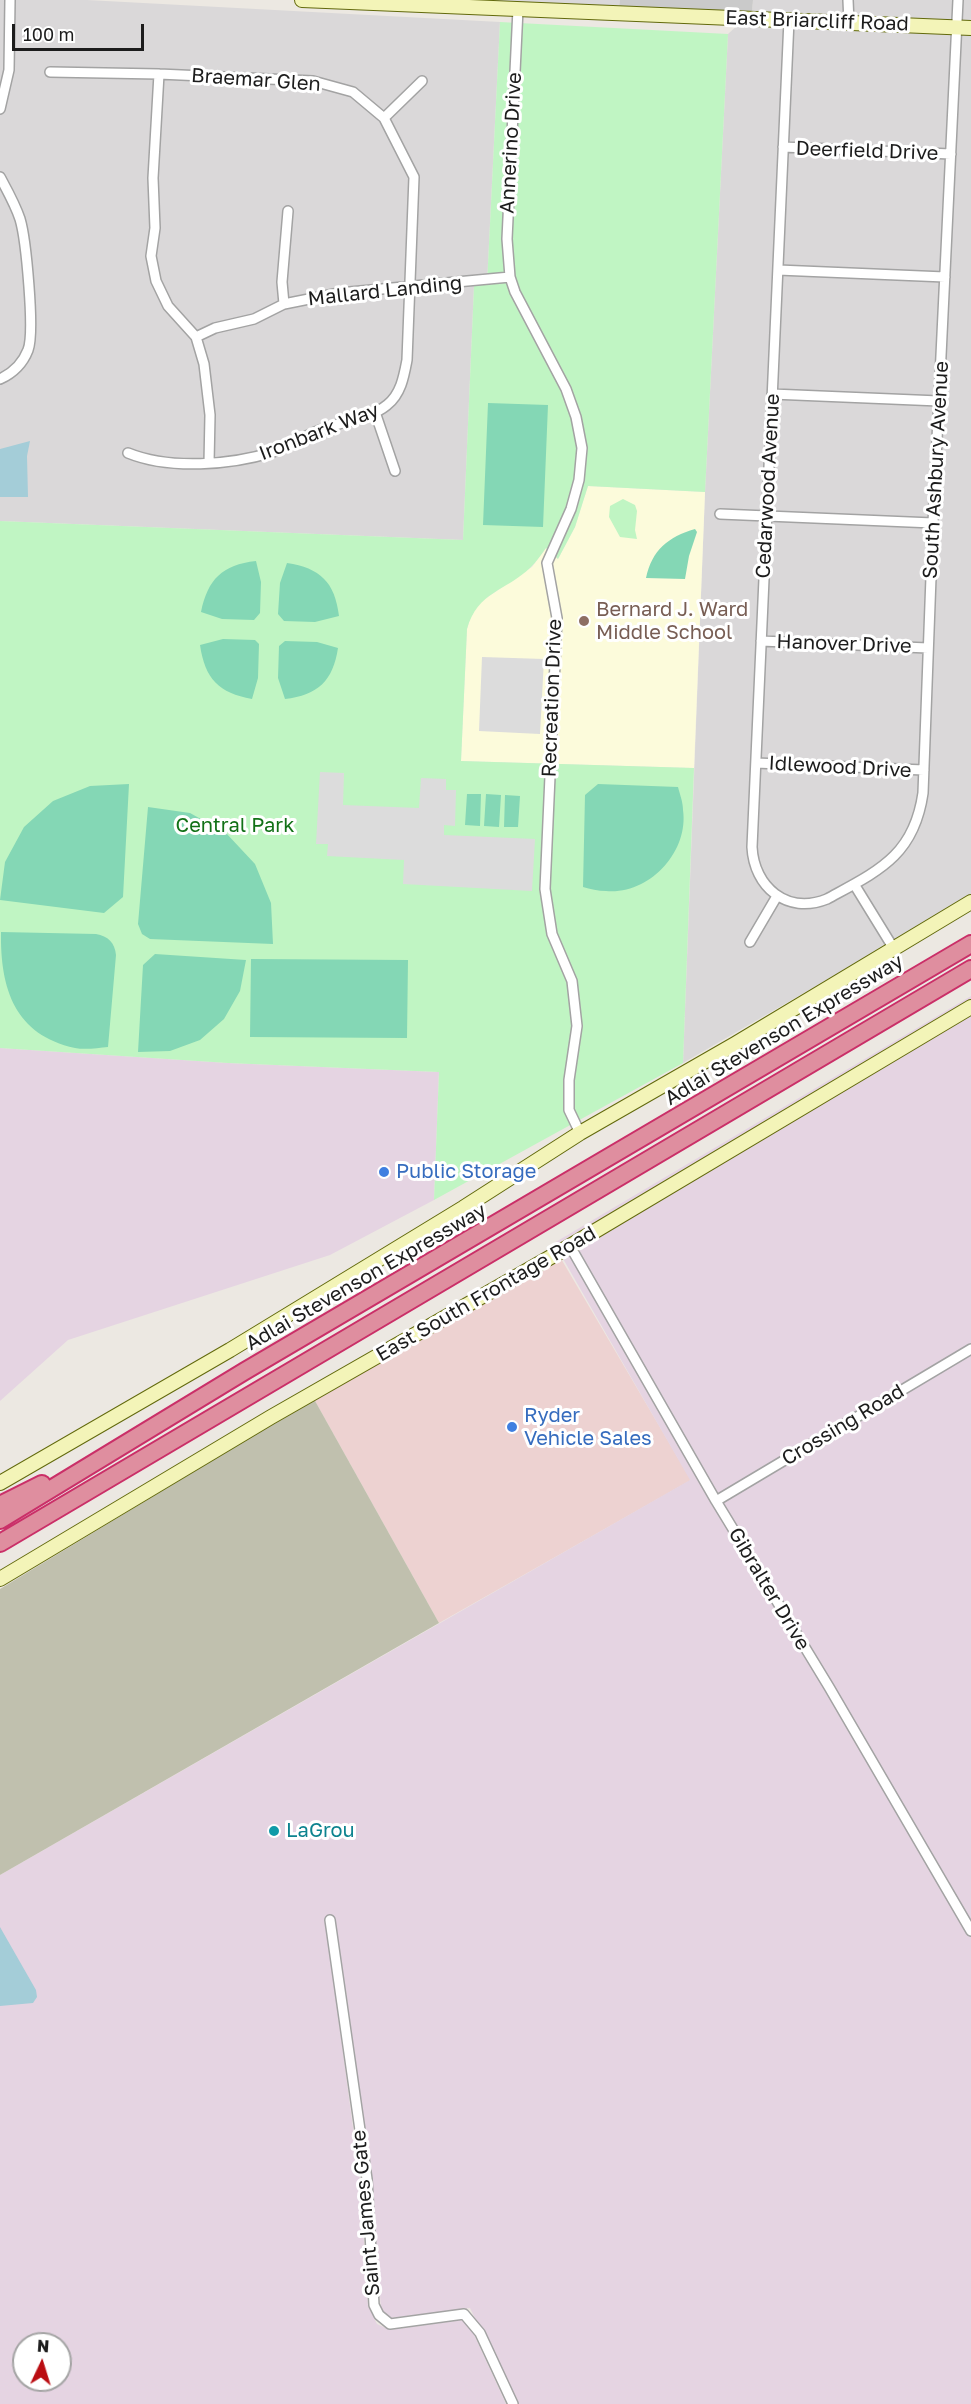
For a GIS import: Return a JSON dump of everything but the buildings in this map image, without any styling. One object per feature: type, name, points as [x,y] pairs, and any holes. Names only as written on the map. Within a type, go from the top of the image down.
[{"type":"highway","name":"Adlai Stevenson Expressway","points":[[0,1520],[245,1371],[971,944]]},
{"type":"highway","points":[[0,1543],[971,969]]},
{"type":"highway","points":[[0,1505],[129,1443]]},
{"type":"street","points":[[0,109],[9,70],[10,0]]},
{"type":"street","name":"East Briarcliff Road","points":[[302,0],[518,9],[565,6],[789,20],[971,28]]},
{"type":"street","points":[[848,0],[849,23]]},
{"type":"street","name":"South Ashbury Avenue","points":[[854,884],[891,860],[908,839],[920,811],[924,770],[933,523],[958,0]]},
{"type":"street","name":"Annerino Drive","points":[[510,277],[507,239],[518,9]]},
{"type":"street","name":"Cedarwood Avenue","points":[[777,896],[762,882],[752,860],[789,20]]},
{"type":"street","name":"Braemar Glen","points":[[50,72],[313,81],[353,92],[384,118],[414,177],[411,286]]},
{"type":"street","points":[[159,74],[153,178],[155,228],[152,256],[156,281],[168,306],[196,337],[204,364],[210,415],[209,463]]},
{"type":"street","points":[[384,118],[422,81]]},
{"type":"street","name":"Deerfield Drive","points":[[783,147],[951,154]]},
{"type":"street","points":[[0,177],[20,220],[31,330],[29,349],[14,372],[0,379]]},
{"type":"street","points":[[284,304],[282,282],[288,211]]},
{"type":"street","points":[[778,270],[945,277]]},
{"type":"street","name":"Mallard Landing","points":[[196,337],[215,328],[254,319],[284,304],[339,293],[510,277]]},
{"type":"street","name":"Recreation Drive","points":[[510,277],[514,292],[566,389],[576,417],[582,448],[579,480],[571,509],[547,562],[557,618],[545,889],[552,934],[572,981],[577,1026],[569,1080],[569,1110],[580,1133]]},
{"type":"street","name":"Ironbark Way","points":[[128,453],[154,461],[209,463],[243,460],[275,451],[320,429],[375,412],[389,404],[403,384],[407,360],[411,286]]},
{"type":"street","points":[[772,394],[939,401]]},
{"type":"street","points":[[375,412],[395,471]]},
{"type":"street","points":[[720,514],[933,523]]},
{"type":"street","name":"Hanover Drive","points":[[761,641],[928,648]]},
{"type":"street","name":"Idlewood Drive","points":[[756,763],[924,770]]},
{"type":"street","points":[[750,942],[777,896],[791,901],[817,903],[854,884],[894,949]]},
{"type":"street","points":[[0,1483],[230,1350],[463,1208],[580,1133],[971,902]]},
{"type":"street","name":"East South Frontage Road","points":[[0,1579],[271,1418],[570,1246],[971,1007]]},
{"type":"street","name":"Gibralter Drive","points":[[570,1246],[716,1501],[829,1687],[971,1931]]},
{"type":"street","name":"Crossing Road","points":[[716,1501],[971,1349]]},
{"type":"street","name":"Saint James Gate","points":[[330,1920],[367,2179],[374,2306],[379,2315],[390,2324],[464,2314],[480,2333],[513,2404]]},
{"type":"shaded area","points":[[0,0],[87,0],[500,22],[487,284],[474,286],[463,540],[0,521]]},
{"type":"shaded area","points":[[480,0],[620,0],[619,7]]},
{"type":"shaded area","points":[[620,0],[753,0],[752,12],[619,7]]},
{"type":"shaded area","points":[[753,0],[971,0],[971,896],[683,1063],[705,492],[728,34],[752,12]]},
{"type":"shaded area","name":"Bernard J. Ward Middle School","points":[[588,486],[705,492],[694,768],[461,761],[467,629],[472,613],[482,601],[532,567],[546,548],[558,559],[575,527]]},
{"type":"shaded area","points":[[482,657],[544,659],[540,734],[479,731]]},
{"type":"shaded area","points":[[320,772],[344,773],[343,805],[419,808],[421,778],[446,779],[446,790],[456,790],[455,826],[444,825],[444,835],[535,839],[532,891],[403,884],[404,860],[327,856],[328,844],[316,844]]},
{"type":"shaded area","points":[[971,996],[971,2404],[516,2404],[470,2308],[390,2318],[381,2309],[371,2180],[346,1990],[335,1993],[360,2180],[368,2306],[377,2324],[390,2330],[463,2320],[472,2330],[506,2404],[0,2404],[0,1875],[690,1480],[554,1243]]},
{"type":"shaded area","points":[[0,1048],[228,1063],[439,1072],[434,1200],[330,1255],[68,1340],[0,1401]]},
{"type":"shaded area","points":[[560,1257],[691,1480],[439,1623],[314,1399]]},
{"type":"shaded area","points":[[314,1399],[439,1623],[0,1875],[0,1589]]},
{"type":"green space","name":"Central Park","points":[[500,22],[728,34],[705,492],[588,486],[575,527],[558,559],[546,548],[531,567],[485,599],[472,616],[467,629],[461,761],[694,768],[683,1063],[434,1200],[439,1072],[228,1063],[0,1048],[0,521],[463,540],[474,286],[487,284]]},
{"type":"green space","points":[[488,403],[548,405],[543,527],[483,525]]},
{"type":"green space","points":[[623,499],[635,505],[637,539],[620,537],[609,517],[610,506]]},
{"type":"green space","points":[[695,529],[697,532],[689,556],[685,579],[646,578],[652,560],[663,546],[677,536]]},
{"type":"green space","points":[[256,561],[261,582],[260,613],[254,620],[222,619],[201,612],[208,591],[218,576],[234,566]]},
{"type":"green space","points":[[287,563],[299,565],[317,573],[324,579],[334,594],[339,616],[315,622],[284,621],[278,614],[280,583]]},
{"type":"green space","points":[[223,639],[255,640],[259,644],[258,678],[252,699],[222,688],[206,667],[200,645]]},
{"type":"green space","points":[[285,641],[317,642],[338,648],[336,660],[328,678],[322,684],[306,694],[285,699],[278,678],[279,646]]},
{"type":"green space","points":[[129,784],[123,897],[104,913],[0,900],[5,862],[24,827],[53,801],[90,786]]},
{"type":"green space","points":[[598,784],[678,787],[683,810],[680,841],[663,868],[637,886],[606,891],[583,887],[585,795]]},
{"type":"green space","points":[[467,794],[481,794],[480,826],[465,825]]},
{"type":"green space","points":[[486,794],[501,795],[499,827],[484,826]]},
{"type":"green space","points":[[505,795],[520,796],[518,827],[504,827]]},
{"type":"green space","points":[[148,807],[190,813],[226,833],[255,864],[271,903],[273,944],[150,939],[142,934],[138,924]]},
{"type":"green space","points":[[1,932],[96,934],[110,941],[116,955],[108,1047],[79,1049],[55,1042],[25,1021],[8,990],[1,953]]},
{"type":"green space","points":[[155,954],[246,960],[240,991],[224,1019],[200,1040],[170,1051],[138,1052],[143,965]]},
{"type":"green space","points":[[251,959],[408,960],[407,1038],[250,1037]]},
{"type":"water","points":[[30,441],[27,456],[28,497],[0,497],[0,449]]},
{"type":"water","points":[[0,1927],[36,1990],[37,1997],[33,2003],[0,2006]]},
{"type":"place","name":"Bernard J. Ward Middle School","points":[[584,621]]},
{"type":"place","name":"Public Storage","points":[[384,1172]]},
{"type":"place","name":"Ryder Vehicle Sales","points":[[512,1427]]},
{"type":"place","name":"LaGrou","points":[[274,1831]]}]
